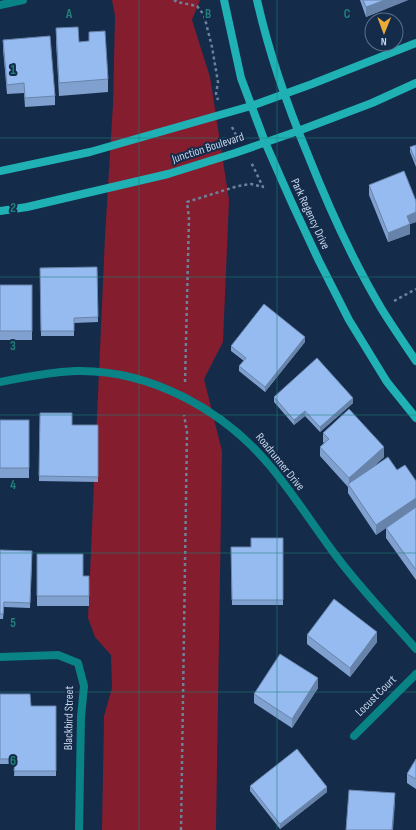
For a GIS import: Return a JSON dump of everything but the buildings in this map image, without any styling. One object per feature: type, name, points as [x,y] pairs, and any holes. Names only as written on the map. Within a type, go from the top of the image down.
[{"type":"main road","name":"Park Regency Drive","points":[[224,0],[241,78],[251,106],[265,142],[319,261],[349,320],[387,382],[416,418]]},
{"type":"main road","name":"Park Regency Drive","points":[[257,0],[265,34],[284,94],[313,171],[347,245],[382,308],[416,361]]},
{"type":"main road","points":[[0,171],[90,152],[251,106],[416,43]]},
{"type":"main road","name":"Junction Boulevard","points":[[0,212],[168,174],[298,131],[372,103],[416,83]]},
{"type":"street","points":[[0,5],[23,0]]},
{"type":"street","name":"Roadrunner Drive","points":[[0,382],[75,371],[109,373],[144,382],[184,396],[215,414],[244,437],[276,473],[338,558],[416,649]]},
{"type":"street","name":"Blackbird Street","points":[[0,657],[58,655],[78,663],[84,686],[81,717],[79,830]]},
{"type":"street","name":"Locust Court","points":[[354,736],[416,674]]},
{"type":"path","points":[[181,830],[187,432],[184,418],[184,396],[189,218],[187,202]]},
{"type":"path","points":[[382,308],[416,289]]},
{"type":"shaded area","points":[[112,0],[200,0],[192,20],[210,77],[229,200],[223,342],[204,379],[222,451],[216,830],[102,830],[104,716],[112,688],[111,655],[95,637],[88,618],[105,237],[113,104],[115,16]]}]
